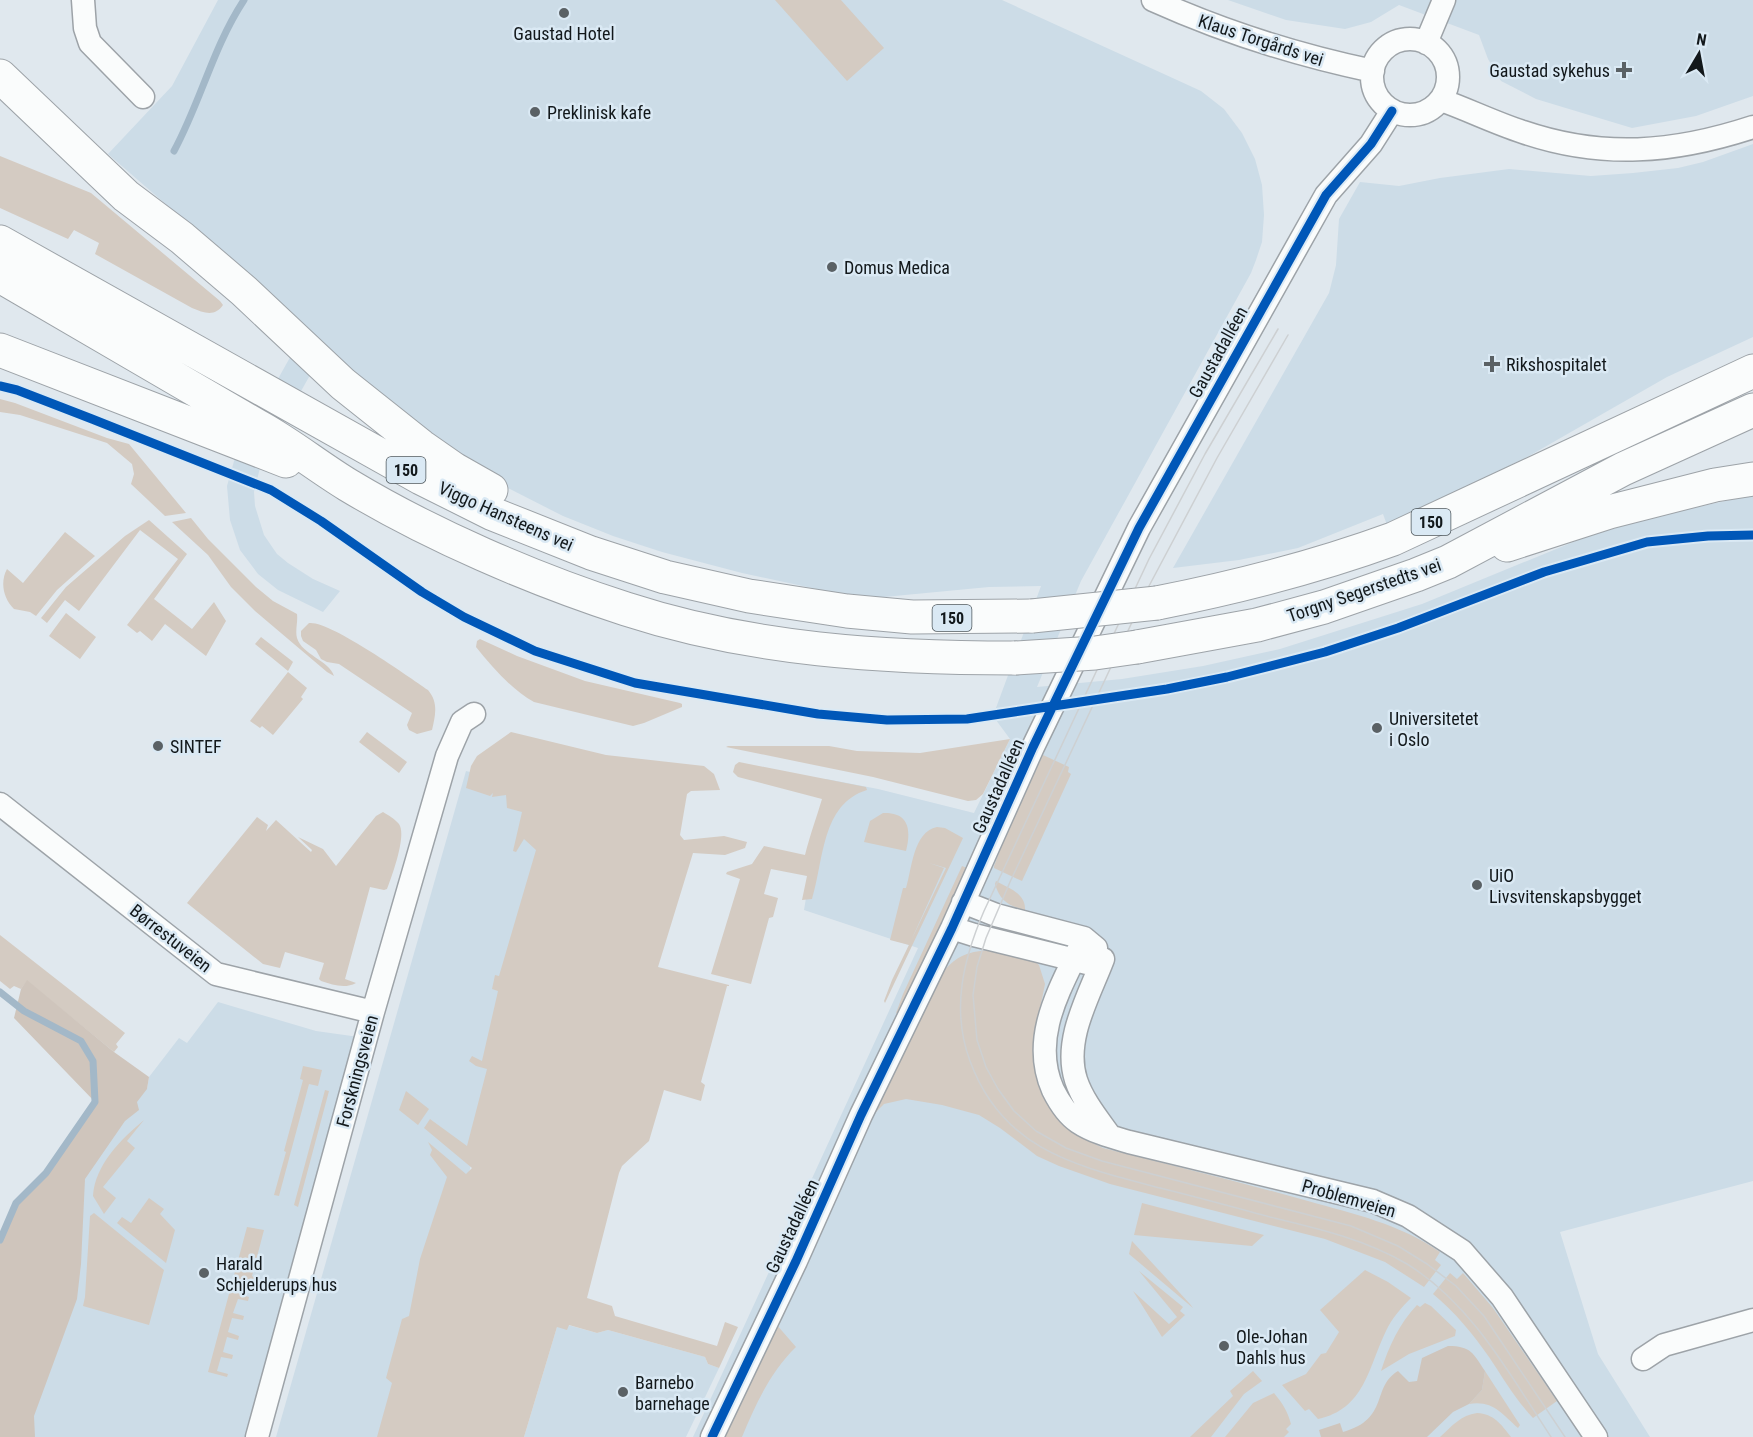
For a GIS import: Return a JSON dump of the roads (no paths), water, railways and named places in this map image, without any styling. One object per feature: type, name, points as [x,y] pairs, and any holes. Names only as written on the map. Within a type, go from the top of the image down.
[{"type":"highway","points":[[2,79],[126,196],[182,238],[244,291],[344,384],[454,469],[489,489],[548,517],[624,546],[716,573],[790,590],[847,611]]},
{"type":"highway","name":"Viggo Hansteens vei","points":[[0,242],[372,451],[493,514],[591,553],[665,577],[749,596],[847,611],[922,617],[1032,616]]},
{"type":"highway","name":"150","points":[[0,276],[263,429],[348,485]]},
{"type":"highway","points":[[0,350],[348,485]]},
{"type":"highway","name":"Torgny Segerstedts vei","points":[[1032,616],[1157,603],[1268,579],[1339,559],[1393,539],[1753,371]]},
{"type":"highway","name":"Torgny Segerstedts vei","points":[[348,485],[510,566],[627,610],[753,640],[862,654],[942,659],[1016,658],[1095,653],[1137,647],[1257,625],[1324,607],[1448,562],[1623,469],[1753,410]]},
{"type":"highway","points":[[1448,562],[1549,533],[1609,512],[1715,485],[1753,479]]},
{"type":"street","points":[[83,0],[85,28],[90,43],[143,97]]},
{"type":"street","name":"Klaus Torgårds vei","points":[[1153,0],[1185,15],[1256,41],[1329,62],[1373,71]]},
{"type":"street","points":[[1426,43],[1444,0]]},
{"type":"street","points":[[1404,40],[1426,43],[1443,57],[1449,79],[1447,90],[1441,100],[1424,113],[1401,115],[1392,111],[1378,97],[1374,88],[1373,71],[1377,58],[1394,43],[1404,40]]},
{"type":"street","points":[[1441,100],[1521,132],[1581,146],[1621,150],[1668,148],[1711,140],[1753,127]]},
{"type":"street","name":"Gaustadalléen","points":[[712,1437],[796,1261],[861,1114],[952,928],[1033,747],[1139,528],[1326,195],[1371,144],[1392,111]]},
{"type":"street","name":"Forskningsveien","points":[[257,1437],[373,1012],[447,756],[462,723],[474,714]]},
{"type":"street","name":"Børrestuveien","points":[[0,804],[216,974],[373,1012]]},
{"type":"street","points":[[963,903],[996,915],[1084,938],[1096,948],[1103,959]]},
{"type":"street","points":[[952,928],[1074,961],[1089,963],[1103,959]]},
{"type":"street","name":"Problemveien","points":[[1084,938],[1054,1004],[1046,1028],[1043,1052],[1055,1094],[1076,1121],[1110,1136],[1154,1150],[1373,1201],[1391,1207],[1431,1230],[1462,1251],[1502,1297],[1596,1437]]},
{"type":"street","points":[[1103,959],[1077,1028],[1072,1054],[1076,1080],[1081,1092],[1110,1136]]},
{"type":"street","points":[[1643,1359],[1664,1345],[1753,1320]]},
{"type":"waterway","points":[[174,151],[215,55],[244,0]]},
{"type":"waterway","points":[[0,992],[24,1011],[81,1041],[93,1061],[95,1102],[46,1173],[16,1203],[0,1240]]},
{"type":"tram line","points":[[1278,329],[1205,454],[1149,559],[984,911],[970,948],[962,985],[961,1023],[964,1042],[984,1091],[1002,1116],[1023,1135],[1046,1150],[1100,1172],[1340,1235],[1391,1255],[1407,1264],[1430,1280],[1470,1320],[1505,1366],[1551,1437]]},
{"type":"tram line","points":[[1288,335],[1217,458],[1149,586],[1010,882],[986,938],[977,967],[973,995],[977,1040],[986,1067],[1014,1111],[1036,1131],[1066,1148],[1102,1161],[1351,1226],[1398,1246],[1427,1264],[1456,1286],[1484,1316],[1565,1437]]},
{"type":"place","name":"Gaustad Hotel","points":[[564,13]]},
{"type":"place","name":"Gaustad sykehus","points":[[1624,70]]},
{"type":"place","name":"Preklinisk kafe","points":[[535,112]]},
{"type":"place","name":"Domus Medica","points":[[832,267]]},
{"type":"place","name":"Rikshospitalet","points":[[1492,364]]},
{"type":"place","name":"Universitetet i Oslo","points":[[1377,728]]},
{"type":"place","name":"SINTEF","points":[[158,746]]},
{"type":"place","name":"UiO Livsvitenskapsbygget","points":[[1477,885]]},
{"type":"place","name":"Harald Schjelderups hus","points":[[204,1273]]},
{"type":"place","name":"Ole-Johan Dahls hus","points":[[1224,1346]]},
{"type":"place","name":"Barnebo barnehage","points":[[623,1392]]}]
